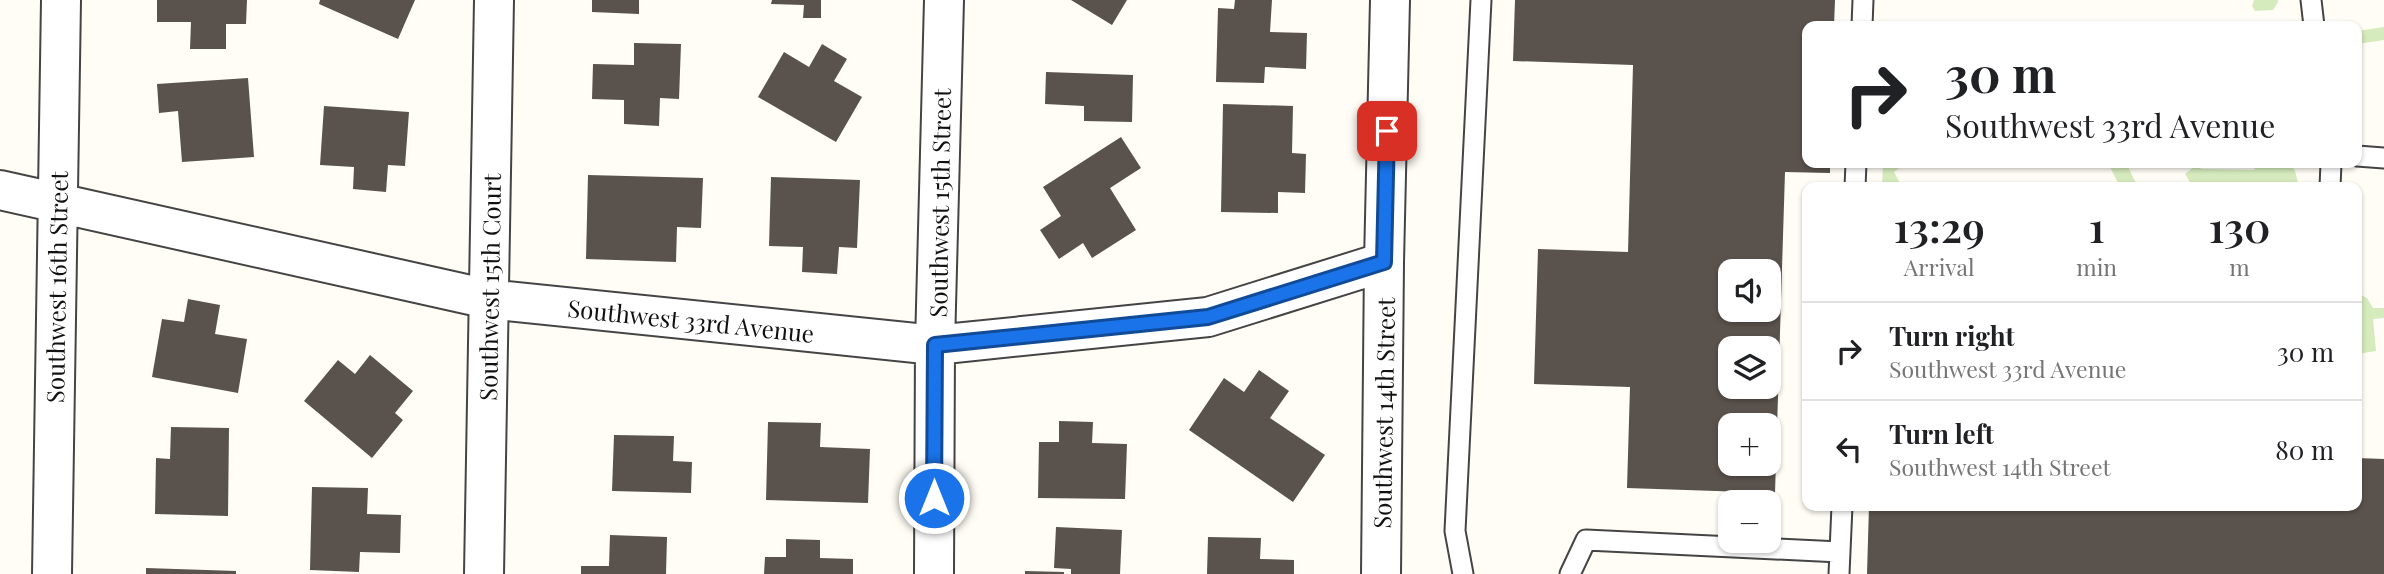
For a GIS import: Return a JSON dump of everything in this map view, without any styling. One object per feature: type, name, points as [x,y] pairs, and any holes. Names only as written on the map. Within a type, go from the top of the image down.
[{"type":"street","name":"Southwest 16th Street","points":[[52,574],[61,0]]},
{"type":"street","name":"Southwest 15th Court","points":[[484,574],[494,0]]},
{"type":"street","name":"Southwest 15th Street","points":[[934,574],[935,345],[944,0]]},
{"type":"street","name":"Southwest 14th Street","points":[[1381,574],[1390,0]]},
{"type":"street","name":"Southwest 33rd Avenue","points":[[0,190],[57,205],[488,299],[935,345],[1208,317],[1384,262]]},
{"type":"lane","points":[[1462,574],[1455,531],[1481,0]]},
{"type":"lane","points":[[1862,21],[1863,0]]},
{"type":"lane","points":[[2311,0],[2313,21]]},
{"type":"lane","points":[[2362,156],[2384,158]]},
{"type":"lane","points":[[1839,574],[1842,511]]},
{"type":"lane","points":[[1570,574],[1586,540],[1840,552]]},
{"type":"green space","points":[[2254,0],[2278,2],[2273,10],[2255,11],[2252,6]]},
{"type":"green space","points":[[2384,27],[2384,40],[2362,43],[2362,30]]},
{"type":"green space","points":[[1883,168],[1899,168],[1894,172],[1899,182],[1882,182]]},
{"type":"green space","points":[[2110,168],[2128,168],[2136,182],[2118,182]]},
{"type":"green space","points":[[2192,168],[2255,170],[2254,168],[2293,168],[2298,182],[2190,182],[2185,174]]},
{"type":"green space","points":[[2362,296],[2367,298],[2373,308],[2384,308],[2384,318],[2373,319],[2376,351],[2362,353]]},
{"type":"building","points":[[157,0],[247,0],[246,24],[226,24],[226,49],[190,49],[191,22],[157,22]]},
{"type":"building","points":[[320,0],[415,0],[398,39],[319,4]]},
{"type":"building","points":[[592,0],[639,0],[639,14],[592,12]]},
{"type":"building","points":[[772,0],[821,0],[821,18],[803,18],[804,5],[771,4]]},
{"type":"building","points":[[1071,0],[1127,0],[1112,25]]},
{"type":"building","points":[[1235,0],[1272,0],[1270,32],[1307,33],[1306,69],[1265,67],[1264,83],[1216,82],[1218,8],[1234,9]]},
{"type":"building","points":[[1515,0],[1835,0],[1834,21],[1802,21],[1802,168],[1830,168],[1830,173],[1785,172],[1781,300],[1781,259],[1718,259],[1718,322],[1780,322],[1780,336],[1718,336],[1718,399],[1778,399],[1777,413],[1718,413],[1718,476],[1776,476],[1775,490],[1627,488],[1630,387],[1534,384],[1538,249],[1628,252],[1633,65],[1513,61]]},
{"type":"building","points":[[634,43],[681,44],[679,99],[660,98],[659,126],[624,124],[624,100],[592,99],[593,64],[634,65]]},
{"type":"building","points":[[822,44],[847,59],[834,81],[862,97],[836,142],[758,97],[784,52],[809,67]]},
{"type":"building","points":[[1046,72],[1133,75],[1132,122],[1084,121],[1084,106],[1045,104]]},
{"type":"building","points":[[248,78],[254,157],[182,162],[178,111],[159,113],[157,84]]},
{"type":"building","points":[[1223,104],[1293,106],[1292,153],[1306,154],[1305,193],[1278,192],[1278,213],[1221,212]]},
{"type":"building","points":[[324,106],[409,112],[405,166],[388,165],[386,192],[353,189],[354,167],[320,165]]},
{"type":"building","points":[[1121,137],[1141,168],[1110,188],[1136,230],[1092,258],[1083,243],[1059,259],[1040,230],[1061,216],[1043,187]]},
{"type":"building","points":[[588,175],[703,178],[701,228],[677,227],[676,262],[586,259]]},
{"type":"building","points":[[771,177],[860,180],[857,248],[839,247],[837,274],[802,272],[803,247],[769,246]]},
{"type":"building","points":[[188,299],[220,305],[215,334],[247,339],[238,393],[152,377],[162,319],[184,322]]},
{"type":"building","points":[[370,355],[413,391],[395,413],[403,420],[372,458],[304,401],[338,360],[355,374]]},
{"type":"building","points":[[1259,370],[1289,391],[1270,418],[1325,455],[1293,502],[1189,430],[1224,378],[1244,392]]},
{"type":"building","points":[[1059,421],[1093,422],[1092,443],[1127,444],[1125,499],[1038,498],[1039,442],[1059,442]]},
{"type":"building","points":[[768,422],[821,423],[820,447],[870,449],[868,503],[766,500]]},
{"type":"building","points":[[171,427],[229,428],[228,516],[155,514],[156,458],[170,459]]},
{"type":"building","points":[[614,435],[674,436],[673,461],[692,462],[691,493],[612,491]]},
{"type":"building","points":[[2362,458],[2384,459],[2384,574],[1867,574],[1869,511],[2362,511]]},
{"type":"building","points":[[312,487],[368,488],[367,514],[401,515],[400,553],[360,552],[359,572],[310,570]]},
{"type":"building","points":[[1056,527],[1122,530],[1120,574],[1071,574],[1071,569],[1054,568]]},
{"type":"building","points":[[610,535],[667,537],[666,574],[581,574],[581,566],[609,566]]},
{"type":"building","points":[[1208,537],[1261,538],[1260,559],[1294,560],[1294,574],[1207,574]]},
{"type":"building","points":[[786,539],[820,540],[820,558],[853,559],[853,574],[764,574],[765,557],[786,557]]},
{"type":"building","points":[[146,568],[236,571],[236,574],[146,574]]},
{"type":"building","points":[[1025,571],[1064,572],[1064,574],[1025,574]]},
{"type":"route","points":[[934,498],[935,345],[1208,317],[1384,262],[1387,131]]}]
